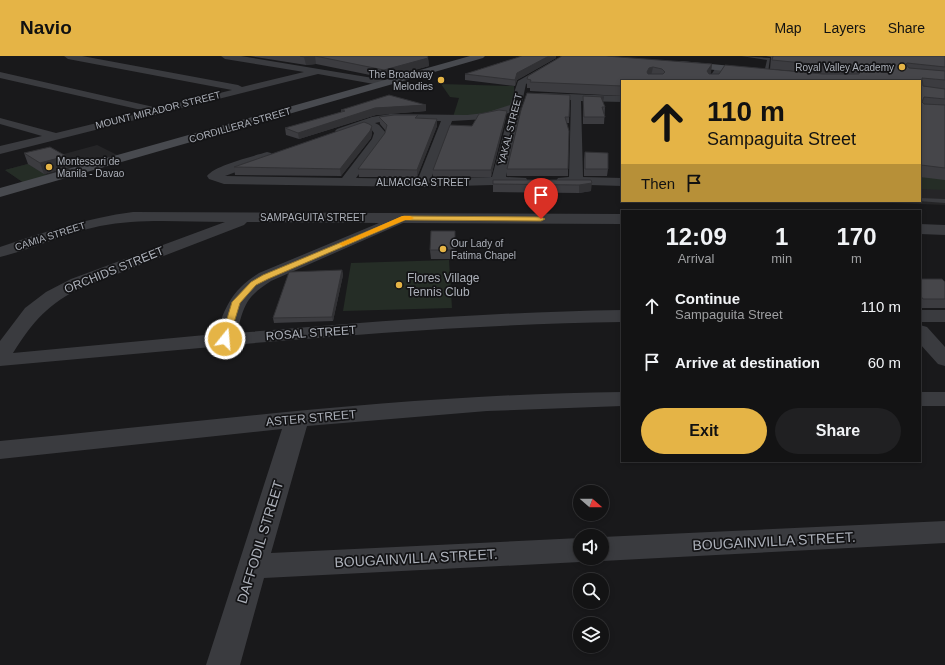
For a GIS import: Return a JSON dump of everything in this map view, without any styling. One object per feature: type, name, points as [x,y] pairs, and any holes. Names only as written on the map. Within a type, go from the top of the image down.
[{"type":"street","points":[[68,56],[244,89]]},
{"type":"street","points":[[225,56],[385,83]]},
{"type":"street","name":"CORDILLERA STREET","points":[[0,193],[480,56]]},
{"type":"street","name":"YAKAL STREET","points":[[498,182],[516,107],[526,95],[521,83],[567,57]]},
{"type":"street","points":[[673,65],[772,74]]},
{"type":"street","points":[[713,80],[719,70]]},
{"type":"street","name":"MOUNT MIRADOR STREET","points":[[0,150],[316,72]]},
{"type":"street","points":[[0,75],[158,110]]},
{"type":"street","points":[[526,95],[621,98]]},
{"type":"street","points":[[576,97],[576,181]]},
{"type":"street","points":[[330,135],[390,117],[448,118],[486,116],[516,107]]},
{"type":"street","points":[[423,183],[448,118]]},
{"type":"street","points":[[0,121],[55,136]]},
{"type":"street","points":[[346,182],[378,139],[380,133],[375,127],[366,123]]},
{"type":"street","name":"ALMACIGA STREET","points":[[278,152],[225,170],[214,176],[224,180],[346,182],[423,183],[536,181]]},
{"type":"street","points":[[552,181],[621,182]]},
{"type":"street","name":"SAMPAGUITA STREET","points":[[100,220],[133,217],[621,220]]},
{"type":"street","name":"ORCHIDS STREET","points":[[0,356],[31,313],[44,301],[60,291],[77,283],[252,217]]},
{"type":"street","points":[[225,339],[236,302],[253,284],[265,277],[404,218]]},
{"type":"street","name":"CAMIA STREET","points":[[0,252],[100,220]]},
{"type":"street","points":[[921,230],[945,230]]},
{"type":"street","name":"ROSAL STREET","points":[[0,360],[225,339],[468,320],[621,316]]},
{"type":"street","points":[[921,316],[945,316]]},
{"type":"street","points":[[921,333],[945,360]]},
{"type":"street","name":"ASTER STREET","points":[[0,450],[297,419],[459,405],[621,399]]},
{"type":"street","points":[[921,399],[945,399]]},
{"type":"street","name":"DAFFODIL STREET","points":[[223,665],[297,419]]},
{"type":"street","name":"BOUGAINVILLA STREET.","points":[[609,549],[945,532]]},
{"type":"street","name":"BOUGAINVILLA STREET.","points":[[252,566],[573,550]]},
{"type":"lane","points":[[743,56],[769,59],[772,74]]},
{"type":"lane","points":[[921,200],[945,201]]},
{"type":"shaded area","points":[[441,84],[514,86],[514,99],[511,105],[500,111],[453,117],[459,98],[450,97]]},
{"type":"shaded area","points":[[921,107],[945,109],[945,205],[866,202],[921,202]]},
{"type":"shaded area","points":[[921,134],[945,136],[945,190],[921,189]]},
{"type":"shaded area","name":"Montessori de Manila - Davao","points":[[97,145],[119,156],[24,183],[5,170]]},
{"type":"shaded area","points":[[28,164],[48,176],[24,183],[5,170]]},
{"type":"shaded area","name":"Flores Village Tennis Club","points":[[449,260],[452,308],[343,311],[351,263]]},
{"type":"building","points":[[315,56],[427,56],[428,58],[384,70]]},
{"type":"building","points":[[522,56],[549,56],[517,73],[515,80],[465,74]]},
{"type":"building","points":[[562,56],[606,56],[712,64],[707,71],[709,74],[719,74],[725,65],[823,74],[859,74],[860,71],[854,68],[772,60],[773,56],[945,56],[945,67],[906,64],[909,68],[945,71],[945,80],[922,78],[923,86],[945,89],[945,99],[924,97],[922,102],[924,104],[945,105],[945,168],[921,165],[921,80],[621,80],[621,86],[530,82],[531,80],[527,79],[528,76]],"holes":[[[653,67],[662,69],[665,72],[663,74],[648,74],[647,72],[649,68]]]},
{"type":"building","points":[[527,93],[570,95],[569,117],[565,117],[569,131],[568,169],[507,169],[521,110]]},
{"type":"building","points":[[389,95],[426,105],[375,108],[298,133],[285,128],[345,111],[341,110]]},
{"type":"building","points":[[583,96],[604,97],[601,97],[605,107],[602,107],[605,117],[584,117]]},
{"type":"building","points":[[499,110],[507,111],[491,170],[433,170],[450,125],[472,126],[479,114]]},
{"type":"building","points":[[394,115],[418,115],[415,118],[437,119],[417,170],[358,169],[385,133],[387,125],[379,117]]},
{"type":"building","points":[[364,122],[372,126],[370,131],[340,169],[234,167]]},
{"type":"building","points":[[50,147],[66,156],[40,163],[24,153]]},
{"type":"building","points":[[585,152],[608,153],[608,169],[585,169]]},
{"type":"building","points":[[493,180],[591,180],[592,183],[579,185],[493,184]]},
{"type":"building","points":[[431,231],[455,231],[455,250],[430,250]]},
{"type":"building","points":[[342,270],[332,317],[273,318],[289,272]]},
{"type":"building","points":[[921,279],[942,279],[945,282],[945,299],[923,299],[921,296]]},
{"type":"slow traffic","points":[[343,244],[404,218],[410,218]]},
{"type":"place","name":"Royal Valley Academy","points":[[902,67]]},
{"type":"place","name":"The Broadway Melodies","points":[[441,80]]},
{"type":"place","name":"Montessori de Manila - Davao","points":[[49,167]]},
{"type":"place","name":"Our Lady of Fatima Chapel","points":[[443,249]]},
{"type":"place","name":"Flores Village Tennis Club","points":[[399,285]]},
{"type":"route","points":[[225,339],[236,302],[253,284],[265,277],[404,218],[541,219]]}]
